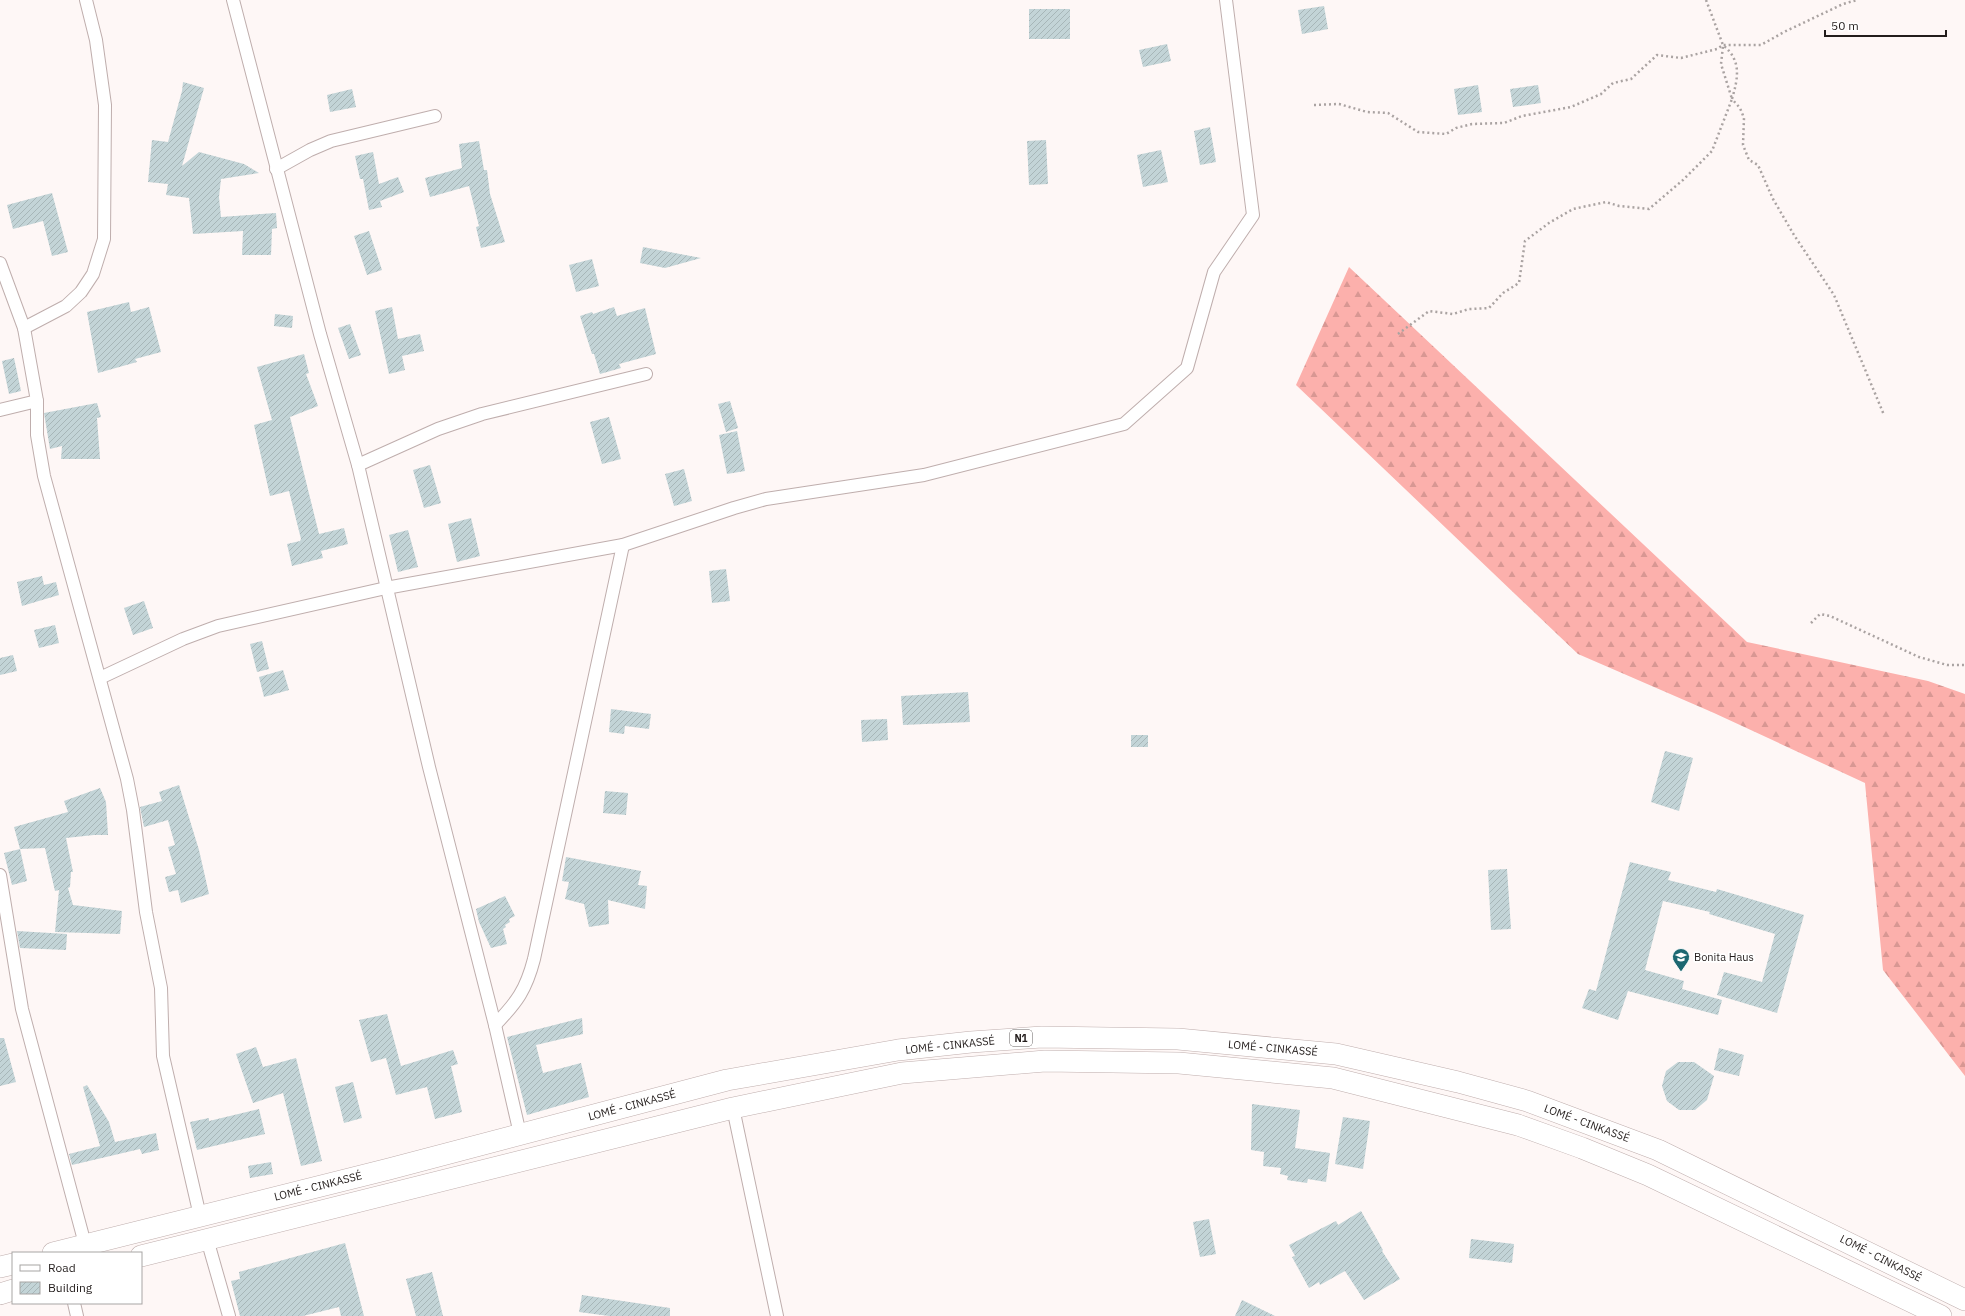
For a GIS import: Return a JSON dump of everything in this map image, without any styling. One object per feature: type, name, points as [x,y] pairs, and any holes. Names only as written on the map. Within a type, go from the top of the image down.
[{"type":"highway","name":"LOMÉ - CINKASSÉ","points":[[57,1252],[389,1168],[727,1080],[898,1050],[972,1042],[1042,1037],[1178,1039],[1336,1054],[1458,1082],[1527,1101],[1658,1150],[1965,1300]]},
{"type":"highway","points":[[1333,1078],[1336,1054]]},
{"type":"highway","name":"N1","points":[[142,1256],[733,1108],[902,1073],[1045,1061],[1179,1063],[1333,1078],[1518,1125],[1582,1148],[1648,1175],[1941,1316]]},
{"type":"highway","points":[[389,1168],[395,1192]]},
{"type":"highway","points":[[0,1267],[12,1264]]},
{"type":"highway","points":[[0,1294],[12,1290]]},
{"type":"street","points":[[24,328],[66,306],[81,292],[92,274],[104,239],[105,105],[96,40],[86,0]]},
{"type":"street","points":[[233,0],[320,334],[358,465],[430,774],[496,1025],[520,1134]]},
{"type":"street","points":[[100,678],[183,639],[218,626],[386,588],[623,545],[734,508],[766,499],[924,475],[1124,424],[1187,368],[1214,272],[1253,215],[1226,0]]},
{"type":"street","points":[[276,169],[310,150],[331,141],[435,116]]},
{"type":"street","points":[[0,263],[24,328],[37,401],[37,435],[44,476],[100,678],[133,810],[146,912],[161,988],[163,1056],[200,1216]]},
{"type":"street","points":[[358,465],[438,429],[482,414],[646,374]]},
{"type":"street","points":[[0,410],[37,401]]},
{"type":"street","points":[[496,1025],[516,1003],[524,990],[534,959],[623,545]]},
{"type":"street","points":[[0,875],[22,1009],[85,1244]]},
{"type":"street","points":[[733,1108],[776,1316]]},
{"type":"street","points":[[207,1239],[229,1316]]},
{"type":"street","points":[[74,1304],[77,1316]]},
{"type":"path","points":[[1398,334],[1429,311],[1453,314],[1469,309],[1489,308],[1503,293],[1519,283],[1525,241],[1549,223],[1573,209],[1606,202],[1619,206],[1649,209],[1684,180],[1712,151],[1737,83],[1738,67],[1728,50],[1723,45],[1706,0]]},
{"type":"path","points":[[1314,106],[1339,104],[1367,112],[1388,113],[1418,132],[1446,134],[1456,128],[1472,124],[1504,123],[1522,116],[1571,107],[1600,94],[1612,83],[1631,79],[1658,55],[1681,58],[1717,49],[1723,45],[1761,45],[1784,32],[1843,4],[1857,0]]},
{"type":"path","points":[[1723,45],[1721,64],[1732,99],[1740,108],[1744,118],[1743,145],[1749,160],[1758,165],[1773,199],[1794,235],[1834,295],[1884,415]]},
{"type":"path","points":[[1811,623],[1820,614],[1830,616],[1919,657],[1947,665],[1965,665]]},
{"type":"green space","points":[[1349,267],[1747,642],[1928,681],[1965,694],[1965,1076],[1883,970],[1865,783],[1714,713],[1578,654],[1296,385]]},
{"type":"building","points":[[1324,6],[1328,29],[1302,34],[1298,10]]},
{"type":"building","points":[[1029,9],[1070,9],[1070,39],[1029,39]]},
{"type":"building","points":[[1167,44],[1171,61],[1143,67],[1139,50]]},
{"type":"building","points":[[183,82],[204,88],[182,166],[199,152],[244,164],[259,173],[221,179],[219,197],[221,217],[276,213],[277,228],[272,229],[271,255],[242,255],[243,231],[193,234],[189,198],[166,195],[168,184],[148,182],[152,140],[168,142],[182,91]]},
{"type":"building","points":[[1478,85],[1482,112],[1458,115],[1454,89]]},
{"type":"building","points":[[1538,85],[1541,103],[1513,107],[1510,89]]},
{"type":"building","points":[[352,89],[356,107],[330,112],[327,95]]},
{"type":"building","points":[[1210,127],[1216,162],[1200,165],[1194,131]]},
{"type":"building","points":[[1046,140],[1048,184],[1029,185],[1027,141]]},
{"type":"building","points":[[479,141],[484,170],[487,170],[490,194],[505,242],[481,248],[476,227],[479,226],[469,186],[430,197],[425,178],[462,168],[459,144]]},
{"type":"building","points":[[1161,150],[1168,182],[1143,187],[1137,155]]},
{"type":"building","points":[[373,152],[379,184],[398,177],[404,192],[380,201],[382,207],[369,210],[363,179],[360,179],[355,156]]},
{"type":"building","points":[[52,193],[68,252],[52,256],[43,221],[13,229],[7,205]]},
{"type":"building","points":[[369,231],[382,270],[367,275],[354,236]]},
{"type":"building","points":[[643,247],[701,258],[665,268],[640,263]]},
{"type":"building","points":[[592,259],[599,286],[576,292],[569,265]]},
{"type":"building","points":[[129,302],[131,312],[149,307],[161,352],[135,359],[137,362],[98,373],[87,312]]},
{"type":"building","points":[[392,307],[398,339],[420,334],[424,351],[402,356],[405,370],[389,374],[375,311]]},
{"type":"building","points":[[614,307],[617,316],[645,308],[656,354],[619,364],[621,368],[600,374],[580,316],[592,312],[593,314]]},
{"type":"building","points":[[275,314],[293,316],[292,328],[274,326]]},
{"type":"building","points":[[350,324],[361,355],[349,359],[338,328]]},
{"type":"building","points":[[304,354],[309,373],[306,374],[318,406],[290,417],[319,534],[344,528],[348,544],[321,551],[323,558],[292,566],[287,544],[300,541],[301,539],[289,491],[270,496],[254,425],[272,420],[257,367]]},
{"type":"building","points":[[14,358],[21,391],[9,394],[2,361]]},
{"type":"building","points":[[730,401],[738,428],[726,432],[718,404]]},
{"type":"building","points":[[97,403],[101,417],[97,418],[100,459],[61,459],[62,446],[50,449],[44,413]]},
{"type":"building","points":[[609,417],[621,459],[602,464],[590,422]]},
{"type":"building","points":[[737,431],[745,471],[727,474],[719,435]]},
{"type":"building","points":[[430,465],[441,503],[424,508],[413,470]]},
{"type":"building","points":[[684,469],[692,501],[674,506],[665,474]]},
{"type":"building","points":[[471,518],[480,556],[457,562],[448,524]]},
{"type":"building","points":[[408,530],[418,567],[398,572],[389,535]]},
{"type":"building","points":[[726,569],[730,601],[712,603],[709,571]]},
{"type":"building","points":[[42,576],[44,585],[56,582],[59,595],[22,606],[17,582]]},
{"type":"building","points":[[144,601],[153,628],[133,635],[124,608]]},
{"type":"building","points":[[55,625],[59,643],[39,648],[34,630]]},
{"type":"building","points":[[262,641],[269,669],[257,672],[250,644]]},
{"type":"building","points":[[13,655],[17,671],[0,675],[0,658]]},
{"type":"building","points":[[283,670],[289,690],[264,697],[259,677]]},
{"type":"building","points":[[968,692],[970,722],[903,725],[901,696]]},
{"type":"building","points":[[611,709],[651,714],[649,729],[625,726],[624,734],[609,732]]},
{"type":"building","points":[[887,719],[888,740],[862,742],[861,720]]},
{"type":"building","points":[[1131,735],[1148,735],[1148,747],[1131,747]]},
{"type":"building","points":[[1665,751],[1693,758],[1679,811],[1651,802]]},
{"type":"building","points":[[179,785],[199,850],[209,894],[181,903],[178,890],[169,892],[165,877],[176,874],[168,847],[175,845],[168,820],[144,827],[140,807],[162,801],[159,792]]},
{"type":"building","points":[[100,788],[106,802],[108,835],[66,838],[73,872],[71,872],[70,887],[68,888],[73,905],[122,911],[120,934],[55,932],[59,890],[55,891],[45,848],[20,849],[14,827],[68,812],[64,801]]},
{"type":"building","points":[[605,791],[628,793],[626,815],[603,813]]},
{"type":"building","points":[[20,849],[27,881],[12,885],[4,853]]},
{"type":"building","points":[[566,857],[641,871],[638,885],[647,886],[645,909],[608,900],[609,924],[589,927],[584,904],[565,899],[569,882],[562,881]]},
{"type":"building","points":[[1630,862],[1671,872],[1668,880],[1716,892],[1717,889],[1804,915],[1777,1013],[1717,995],[1724,972],[1762,982],[1775,934],[1709,914],[1710,912],[1663,901],[1645,970],[1684,981],[1682,989],[1722,1000],[1718,1015],[1628,991],[1618,1020],[1582,1008],[1589,989],[1596,991]]},
{"type":"building","points":[[1507,869],[1511,929],[1491,930],[1488,870]]},
{"type":"building","points":[[505,896],[515,916],[509,919],[510,922],[505,925],[506,927],[503,929],[507,944],[491,948],[479,922],[476,909]]},
{"type":"building","points":[[17,931],[67,934],[66,950],[20,948]]},
{"type":"building","points":[[387,1014],[401,1066],[453,1050],[458,1064],[451,1066],[462,1112],[435,1119],[427,1087],[396,1095],[386,1058],[371,1062],[359,1020]]},
{"type":"building","points":[[582,1018],[583,1034],[536,1045],[543,1073],[581,1063],[589,1097],[527,1115],[507,1037]]},
{"type":"building","points":[[0,1038],[4,1038],[16,1082],[0,1086]]},
{"type":"building","points":[[256,1047],[263,1067],[296,1058],[322,1161],[301,1166],[283,1093],[253,1103],[236,1054]]},
{"type":"building","points":[[1719,1048],[1744,1055],[1739,1076],[1714,1070]]},
{"type":"building","points":[[1678,1062],[1694,1062],[1714,1076],[1707,1100],[1695,1110],[1679,1110],[1667,1101],[1662,1086],[1666,1071]]},
{"type":"building","points":[[353,1082],[362,1118],[344,1123],[335,1087]]},
{"type":"building","points":[[87,1085],[109,1122],[115,1142],[156,1133],[159,1150],[142,1154],[140,1149],[72,1165],[69,1154],[100,1146],[83,1087]]},
{"type":"building","points":[[1252,1104],[1300,1110],[1295,1148],[1330,1153],[1326,1182],[1308,1179],[1307,1183],[1287,1180],[1288,1176],[1280,1174],[1281,1168],[1263,1166],[1264,1152],[1251,1150]]},
{"type":"building","points":[[259,1109],[265,1134],[197,1150],[190,1122],[209,1118],[209,1121]]},
{"type":"building","points":[[1343,1117],[1370,1121],[1363,1169],[1335,1164]]},
{"type":"building","points":[[271,1162],[273,1174],[250,1178],[248,1166]]},
{"type":"building","points":[[1361,1211],[1383,1250],[1382,1251],[1400,1279],[1364,1300],[1345,1271],[1320,1285],[1319,1282],[1309,1288],[1292,1257],[1295,1256],[1289,1245],[1336,1221],[1338,1225]]},
{"type":"building","points":[[1209,1219],[1216,1254],[1200,1257],[1193,1222]]},
{"type":"building","points":[[1471,1239],[1514,1244],[1512,1263],[1469,1258]]},
{"type":"building","points":[[345,1243],[364,1316],[341,1316],[339,1307],[303,1316],[240,1316],[231,1281],[240,1279],[239,1272]]},
{"type":"building","points":[[432,1272],[443,1316],[416,1316],[406,1279]]},
{"type":"building","points":[[582,1295],[670,1308],[670,1316],[609,1316],[579,1312]]},
{"type":"building","points":[[1242,1300],[1275,1316],[1235,1316]]},
{"type":"place","name":"Bonita Haus","points":[[1681,972]]}]
